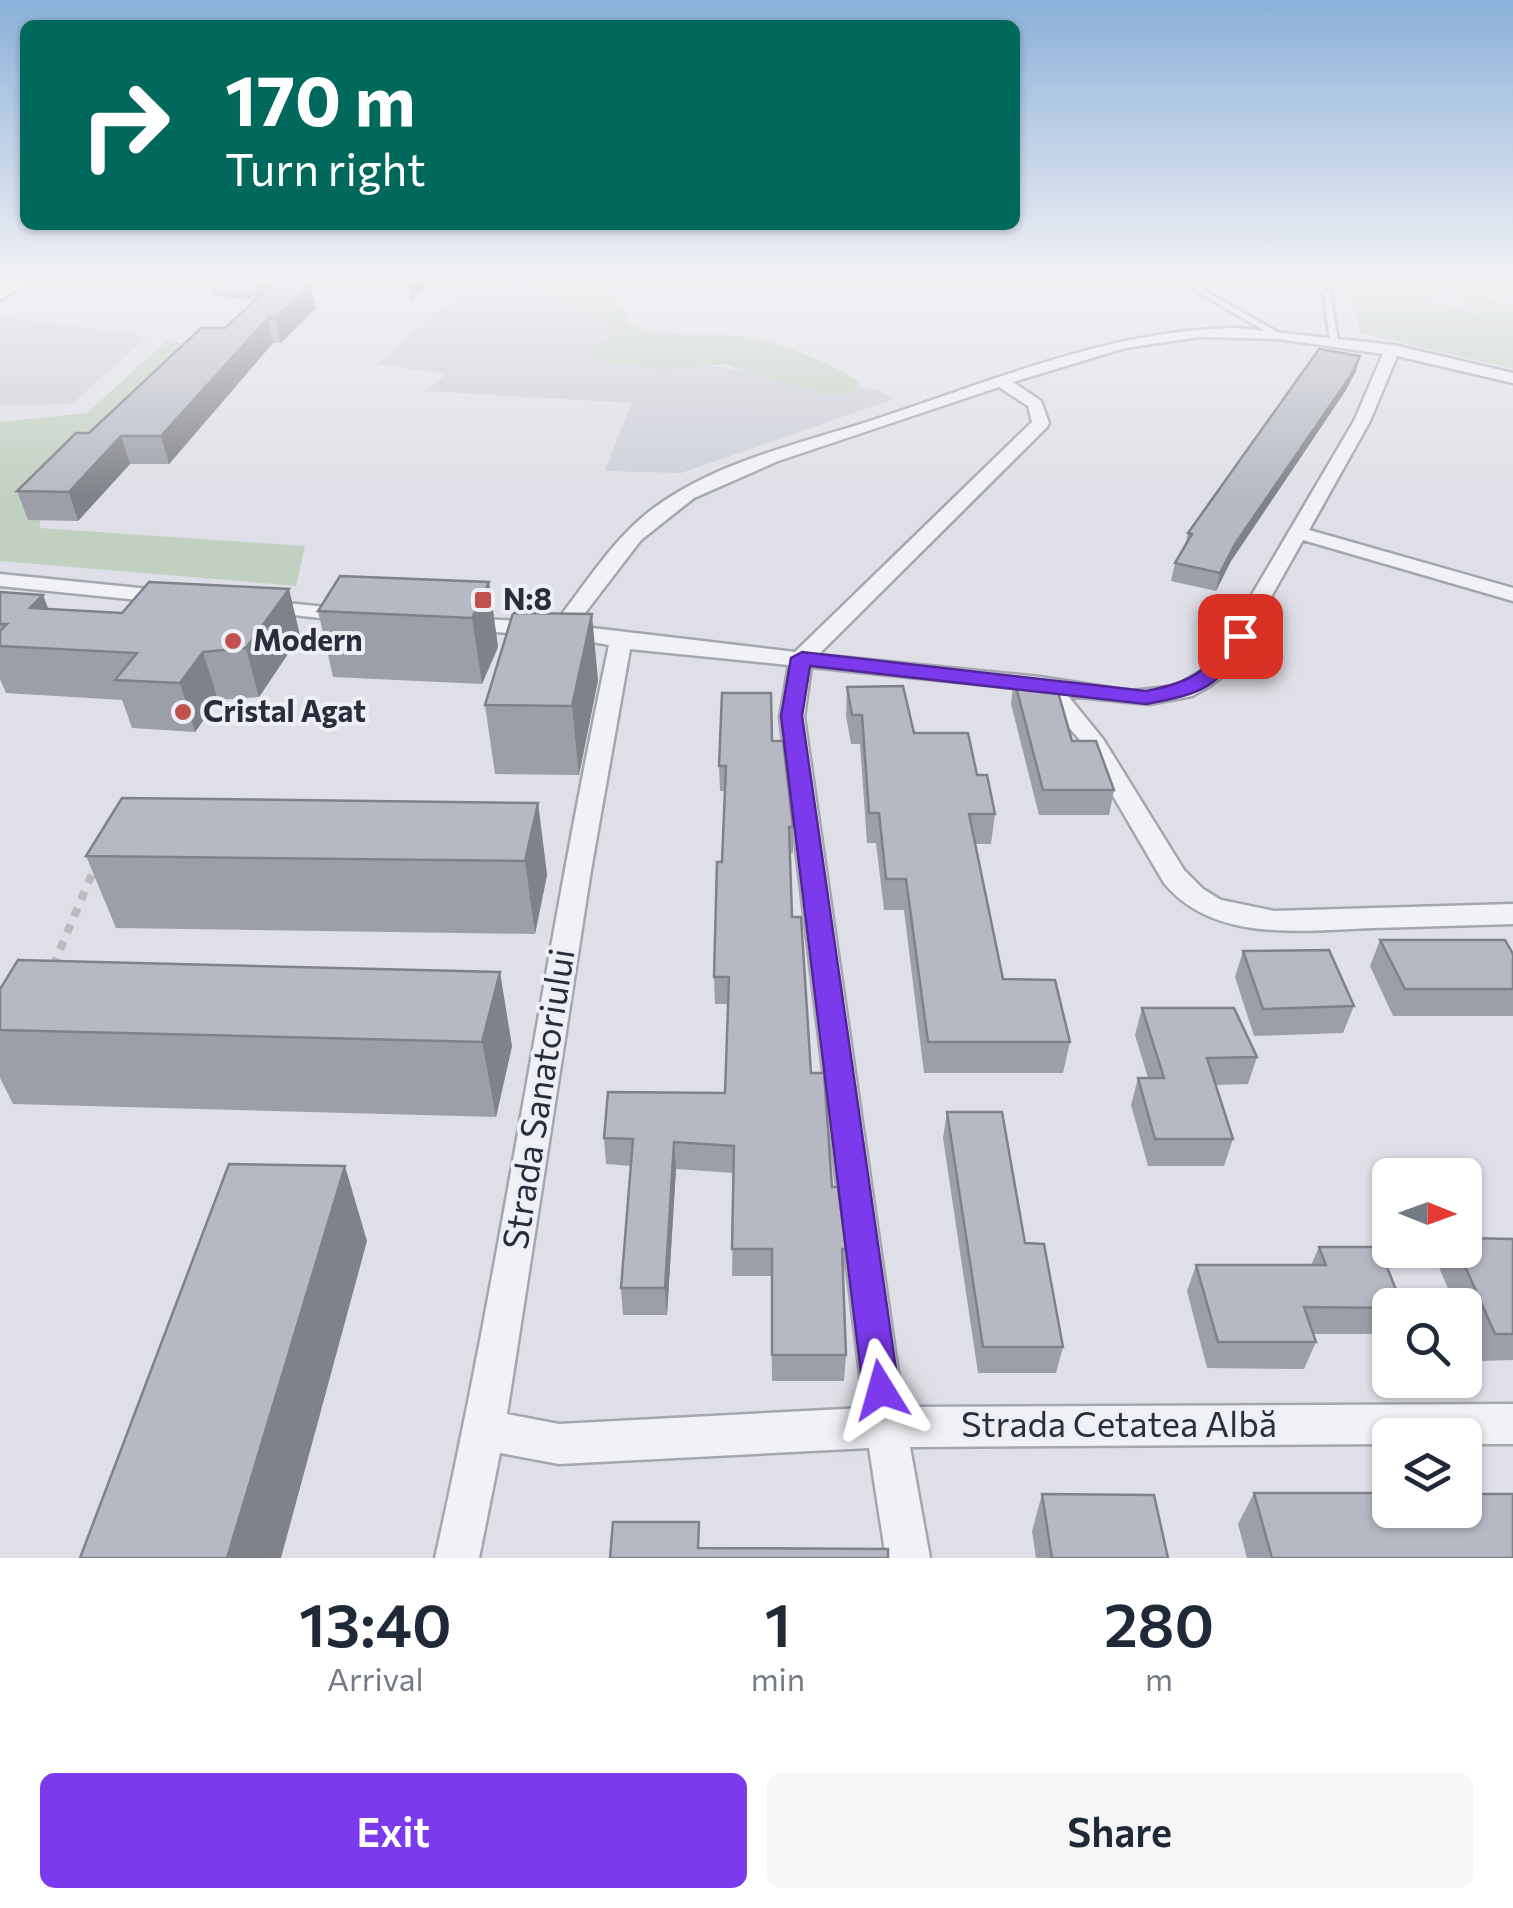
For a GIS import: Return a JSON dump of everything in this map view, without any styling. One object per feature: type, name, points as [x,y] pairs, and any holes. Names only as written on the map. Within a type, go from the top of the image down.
[{"type":"street","points":[[561,630],[644,524],[686,494],[736,472],[1102,352]]},
{"type":"street","points":[[446,623],[561,630],[621,640],[1146,698],[1186,690],[1219,670],[1362,422],[1392,352]]},
{"type":"street","points":[[1400,352],[1513,378]]},
{"type":"street","points":[[908,1558],[886,1427],[792,716],[802,658],[1041,423],[1035,404],[1003,382]]},
{"type":"street","points":[[1297,532],[1513,595]]},
{"type":"street","points":[[0,580],[190,600]]},
{"type":"street","points":[[248,605],[373,618]]},
{"type":"street","name":"Strada Sanatoriului","points":[[457,1558],[486,1430],[588,797],[621,640]]},
{"type":"street","points":[[1040,684],[1069,708],[1095,740],[1175,880],[1210,906],[1240,917],[1274,921],[1513,914]]},
{"type":"street","name":"Strada Cetatea Albă","points":[[486,1430],[559,1444],[886,1427],[1513,1424]]},
{"type":"path","points":[[48,977],[101,852]]},
{"type":"shaded area","points":[[0,352],[130,352],[72,404],[0,406]]},
{"type":"shaded area","points":[[391,352],[662,352],[681,362],[878,390],[894,399],[681,473],[605,471],[631,403],[425,391],[446,374],[377,364]]},
{"type":"green space","points":[[154,352],[207,352],[40,514],[40,528],[305,546],[296,586],[0,561],[0,422],[87,413]]},
{"type":"green space","points":[[589,352],[798,352],[859,382],[851,395],[822,394],[724,364],[662,370],[598,361]]},
{"type":"green space","points":[[1440,352],[1513,352],[1513,369]]},
{"type":"building","points":[[176,352],[237,352],[161,436],[121,436],[69,492],[17,491],[76,433],[89,433]]},
{"type":"building","points":[[1317,352],[1360,356],[1351,375],[1235,544],[1220,573],[1175,563],[1192,534],[1188,533]]},
{"type":"building","points":[[340,576],[489,582],[472,618],[318,611]]},
{"type":"building","points":[[149,582],[289,589],[246,648],[203,652],[180,683],[115,680],[137,653],[0,646],[0,631],[7,624],[0,624],[0,592],[43,595],[30,608],[122,613]]},
{"type":"building","points":[[513,613],[592,614],[572,706],[485,705]]},
{"type":"building","points":[[1014,679],[1046,680],[1058,692],[1072,741],[1096,741],[1114,790],[1043,790]]},
{"type":"building","points":[[903,686],[914,733],[968,733],[977,775],[987,775],[995,814],[969,814],[1003,979],[1055,980],[1070,1042],[928,1042],[906,879],[886,879],[879,813],[869,813],[862,715],[852,715],[847,687]]},
{"type":"building","points":[[722,693],[771,693],[772,741],[783,741],[793,827],[789,827],[792,917],[801,917],[811,1073],[824,1073],[832,1187],[838,1187],[846,1249],[842,1249],[846,1355],[772,1355],[772,1249],[732,1249],[734,1146],[674,1142],[665,1288],[621,1288],[633,1139],[604,1138],[608,1092],[725,1093],[729,977],[714,977],[717,862],[722,862],[726,766],[719,766]]},
{"type":"building","points":[[122,798],[538,803],[525,861],[86,856]]},
{"type":"building","points":[[1380,940],[1505,940],[1513,954],[1513,989],[1405,989]]},
{"type":"building","points":[[1329,950],[1354,1006],[1263,1009],[1243,951]]},
{"type":"building","points":[[18,960],[500,972],[482,1042],[0,1030],[0,989]]},
{"type":"building","points":[[1142,1008],[1234,1008],[1257,1057],[1207,1058],[1233,1139],[1155,1139],[1138,1078],[1164,1078]]},
{"type":"building","points":[[947,1112],[1002,1112],[1025,1243],[1044,1244],[1063,1347],[983,1347]]},
{"type":"building","points":[[229,1164],[345,1166],[227,1558],[80,1558]]},
{"type":"building","points":[[1482,1238],[1513,1239],[1513,1334],[1495,1334],[1482,1304],[1482,1288],[1475,1288],[1466,1268],[1482,1268]]},
{"type":"building","points":[[1319,1247],[1372,1247],[1372,1268],[1387,1268],[1395,1288],[1372,1288],[1372,1308],[1304,1307],[1316,1342],[1218,1342],[1196,1265],[1326,1265]]},
{"type":"building","points":[[1254,1493],[1372,1493],[1372,1528],[1482,1528],[1482,1494],[1513,1494],[1513,1558],[1272,1558]]},
{"type":"building","points":[[1042,1494],[1154,1495],[1168,1558],[1052,1558]]},
{"type":"building","points":[[613,1522],[699,1522],[698,1548],[888,1549],[888,1558],[610,1558]]},
{"type":"place","name":"N:8","points":[[483,600]]},
{"type":"place","name":"Modern","points":[[233,641]]},
{"type":"place","name":"Cristal Agat","points":[[183,712]]},
{"type":"route","points":[[881,1390],[792,716],[802,658],[1146,698],[1186,690],[1219,670],[1240,636]]}]
